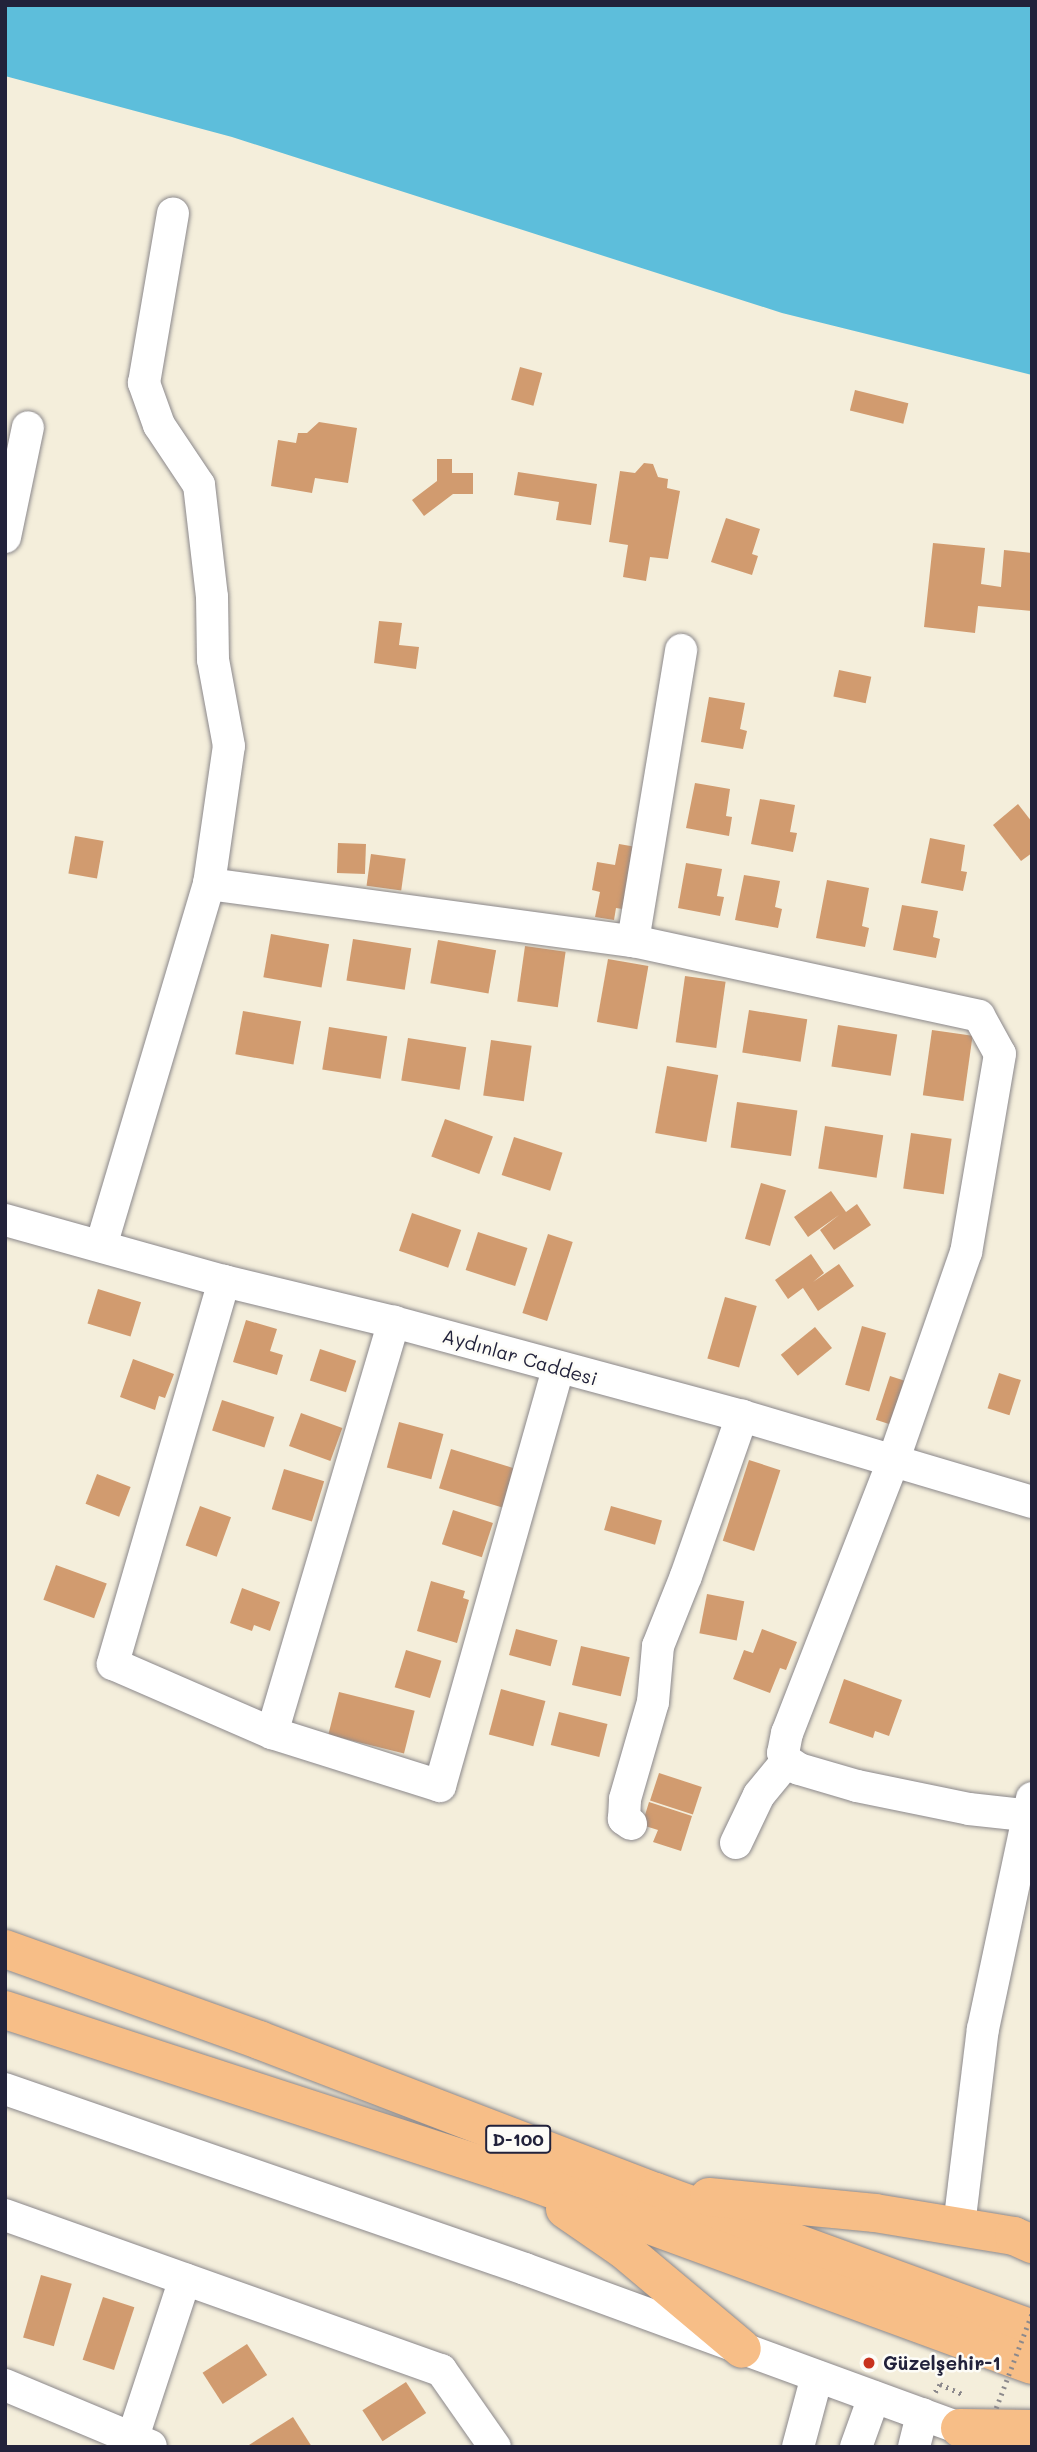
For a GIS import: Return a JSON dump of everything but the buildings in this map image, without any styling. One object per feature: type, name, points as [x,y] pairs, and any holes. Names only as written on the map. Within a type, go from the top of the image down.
[{"type":"highway","name":"D-100","points":[[5,1950],[259,2040],[656,2192],[1032,2329]]},
{"type":"highway","name":"D-100","points":[[5,2010],[520,2178],[1032,2365]]},
{"type":"highway","points":[[520,2178],[623,2249],[742,2349]]},
{"type":"highway","points":[[656,2192],[875,2213],[1014,2236],[1032,2244]]},
{"type":"highway","points":[[960,2428],[1032,2429]]},
{"type":"street","points":[[100,1246],[209,884],[229,746],[213,660],[212,597],[199,485],[159,425],[144,383],[173,213]]},
{"type":"street","points":[[5,537],[27,427]]},
{"type":"street","points":[[633,941],[681,650]]},
{"type":"street","points":[[209,884],[633,941],[979,1016],[1000,1054],[966,1252],[894,1460],[787,1733],[783,1753],[787,1761],[799,1769],[907,1798],[969,1809],[1030,1810],[983,2029],[959,2226]]},
{"type":"street","name":"Aydınlar Caddesi","points":[[5,1220],[224,1281],[394,1322],[742,1416],[1032,1502]]},
{"type":"street","points":[[224,1281],[113,1664],[272,1733],[440,1786],[558,1368]]},
{"type":"street","points":[[272,1733],[394,1322]]},
{"type":"street","points":[[631,1824],[624,1819],[625,1799],[653,1702],[658,1646],[687,1576],[742,1416]]},
{"type":"street","points":[[736,1843],[759,1795],[787,1761]]},
{"type":"street","points":[[5,2089],[525,2269],[1012,2447]]},
{"type":"street","points":[[5,2215],[441,2370],[495,2447]]},
{"type":"street","points":[[5,2385],[143,2442],[186,2279]]},
{"type":"street","points":[[798,2447],[817,2376]]},
{"type":"street","points":[[856,2447],[874,2397]]},
{"type":"street","points":[[914,2447],[922,2414]]},
{"type":"path","points":[[996,2408],[1032,2313]]},
{"type":"water","points":[[5,5],[1032,5],[1032,375],[782,313],[232,137],[5,76]]},
{"type":"place","name":"Güzelşehir-1","points":[[869,2363]]}]
